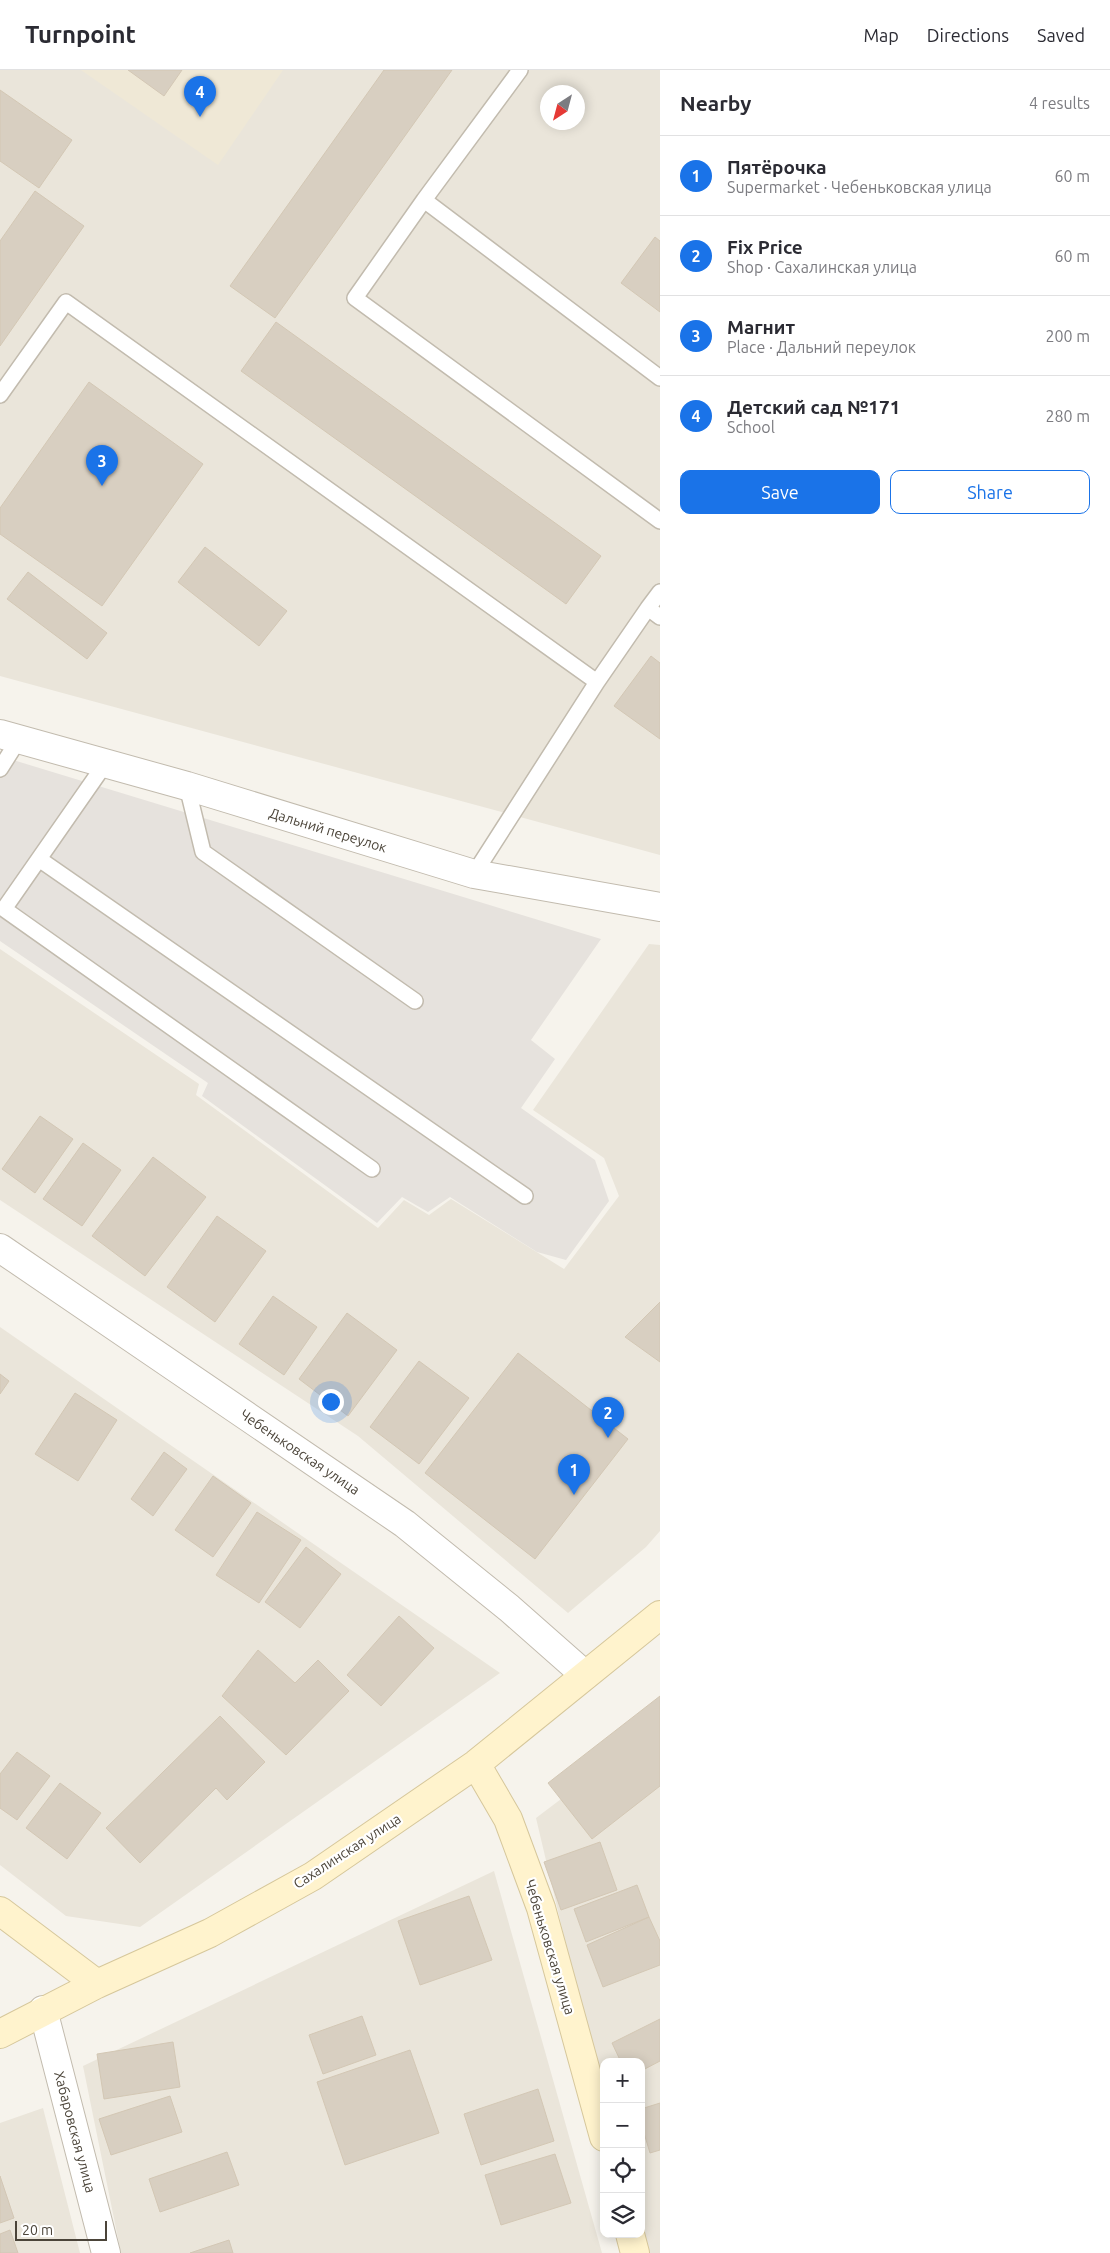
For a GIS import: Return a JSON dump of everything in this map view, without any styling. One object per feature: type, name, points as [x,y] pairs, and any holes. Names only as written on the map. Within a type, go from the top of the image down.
[{"type":"main road","name":"Сахалинская улица","points":[[0,2034],[43,2010],[97,1984],[210,1933],[313,1876],[476,1764],[660,1615]]},
{"type":"main road","name":"Чебеньковская улица","points":[[476,1764],[508,1818],[541,1908],[600,2122]]},
{"type":"main road","points":[[0,1911],[97,1984]]},
{"type":"main road","points":[[631,2238],[636,2253]]},
{"type":"street","name":"Дальний переулок","points":[[10,736],[187,786],[474,874],[660,907]]},
{"type":"street","name":"Чебеньковская улица","points":[[0,1248],[405,1524],[509,1608],[585,1675]]},
{"type":"street","name":"Хабаровская улица","points":[[43,2010],[106,2253]]},
{"type":"lane","points":[[520,70],[424,200],[355,298],[660,521]]},
{"type":"lane","points":[[424,200],[660,378]]},
{"type":"lane","points":[[0,395],[66,302],[597,682]]},
{"type":"lane","points":[[474,874],[597,682],[654,613],[660,592]]},
{"type":"lane","points":[[0,769],[10,736]]},
{"type":"lane","points":[[105,764],[4,909],[372,1169]]},
{"type":"lane","points":[[187,786],[203,852],[415,1000]]},
{"type":"lane","points":[[39,859],[525,1196]]},
{"type":"shaded area","points":[[0,70],[660,70],[660,855],[0,676]]},
{"type":"shaded area","points":[[81,70],[283,70],[218,165]]},
{"type":"shaded area","points":[[0,756],[601,939],[531,1040],[555,1059],[521,1108],[595,1160],[609,1201],[566,1260],[537,1252],[450,1197],[428,1212],[402,1197],[377,1223],[202,1096],[208,1083],[0,941]]},
{"type":"shaded area","points":[[649,944],[660,945],[660,1531],[646,1547],[568,1613],[358,1436],[0,1200],[0,949],[199,1084],[196,1095],[378,1228],[404,1200],[429,1215],[451,1199],[564,1269],[619,1196],[604,1158],[533,1110]]},
{"type":"shaded area","points":[[0,1327],[500,1673],[140,1927],[66,1916],[0,1865]]},
{"type":"shaded area","points":[[660,1724],[660,2253],[638,2253],[640,2238],[645,2238],[645,2058],[600,2058],[600,2089],[536,1818]]},
{"type":"shaded area","points":[[494,1871],[602,2253],[121,2253],[83,2066]]},
{"type":"shaded area","points":[[43,2108],[80,2253],[0,2253],[0,2123]]},
{"type":"building","points":[[128,70],[182,70],[164,96]]},
{"type":"building","points":[[384,70],[452,70],[275,318],[230,286]]},
{"type":"building","points":[[0,90],[72,140],[39,188],[0,161]]},
{"type":"building","points":[[35,191],[84,226],[0,346],[0,241]]},
{"type":"building","points":[[655,237],[660,241],[660,312],[621,283]]},
{"type":"building","points":[[276,322],[601,556],[566,604],[241,371]]},
{"type":"building","points":[[89,382],[203,464],[102,606],[0,534],[0,508]]},
{"type":"building","points":[[205,547],[287,611],[259,646],[178,582]]},
{"type":"building","points":[[28,572],[107,633],[87,659],[7,599]]},
{"type":"building","points":[[651,656],[660,663],[660,739],[614,706]]},
{"type":"building","points":[[40,1116],[73,1139],[35,1193],[2,1169]]},
{"type":"building","points":[[83,1143],[121,1170],[82,1226],[43,1199]]},
{"type":"building","points":[[153,1157],[206,1197],[145,1276],[92,1236]]},
{"type":"building","points":[[217,1216],[266,1251],[215,1322],[167,1287]]},
{"type":"building","points":[[273,1296],[317,1327],[284,1375],[239,1344]]},
{"type":"building","points":[[660,1302],[660,1362],[625,1337]]},
{"type":"building","points":[[347,1313],[397,1350],[348,1416],[299,1379]]},
{"type":"building","points":[[518,1353],[628,1439],[535,1559],[425,1473]]},
{"type":"building","points":[[419,1361],[469,1398],[419,1464],[370,1427]]},
{"type":"building","points":[[0,1374],[9,1381],[0,1394]]},
{"type":"building","points":[[75,1393],[117,1420],[78,1481],[35,1454]]},
{"type":"building","points":[[164,1452],[187,1469],[153,1516],[131,1499]]},
{"type":"building","points":[[213,1476],[251,1503],[213,1557],[175,1530]]},
{"type":"building","points":[[257,1512],[301,1540],[259,1603],[216,1575]]},
{"type":"building","points":[[306,1547],[341,1574],[300,1628],[265,1602]]},
{"type":"building","points":[[399,1616],[434,1648],[381,1706],[347,1675]]},
{"type":"building","points":[[258,1650],[295,1683],[318,1660],[349,1691],[286,1755],[222,1696]]},
{"type":"building","points":[[660,1696],[660,1786],[592,1839],[548,1783]]},
{"type":"building","points":[[220,1716],[265,1762],[227,1800],[216,1788],[140,1863],[106,1828]]},
{"type":"building","points":[[17,1752],[50,1776],[17,1820],[0,1808],[0,1774]]},
{"type":"building","points":[[60,1783],[101,1813],[67,1859],[26,1828]]},
{"type":"building","points":[[600,1842],[617,1890],[561,1910],[544,1862]]},
{"type":"building","points":[[637,1885],[649,1917],[586,1942],[574,1909]]},
{"type":"building","points":[[469,1896],[492,1960],[420,1985],[398,1921]]},
{"type":"building","points":[[649,1917],[660,1941],[660,1965],[603,1987],[587,1945]]},
{"type":"building","points":[[362,2016],[376,2055],[323,2074],[309,2035]]},
{"type":"building","points":[[660,2019],[660,2061],[645,2069],[645,2058],[619,2058],[612,2043]]},
{"type":"building","points":[[173,2042],[180,2087],[104,2099],[97,2054]]},
{"type":"building","points":[[410,2050],[439,2133],[345,2165],[317,2082]]},
{"type":"building","points":[[538,2089],[554,2141],[481,2165],[464,2114]]},
{"type":"building","points":[[170,2096],[182,2132],[111,2155],[99,2119]]},
{"type":"building","points":[[660,2103],[660,2150],[650,2153],[645,2136],[645,2108]]},
{"type":"building","points":[[227,2152],[239,2185],[160,2212],[149,2179]]},
{"type":"building","points":[[555,2154],[571,2203],[501,2225],[485,2175]]},
{"type":"building","points":[[0,2176],[14,2218],[0,2223]]},
{"type":"building","points":[[10,2230],[18,2253],[0,2253],[0,2234]]},
{"type":"building","points":[[229,2240],[233,2253],[190,2253]]},
{"type":"place","name":"Детский сад №171","points":[[200,117]]},
{"type":"place","name":"Магнит","points":[[102,486]]},
{"type":"place","name":"Fix Price","points":[[608,1438]]},
{"type":"place","name":"Пятёрочка","points":[[574,1495]]}]
